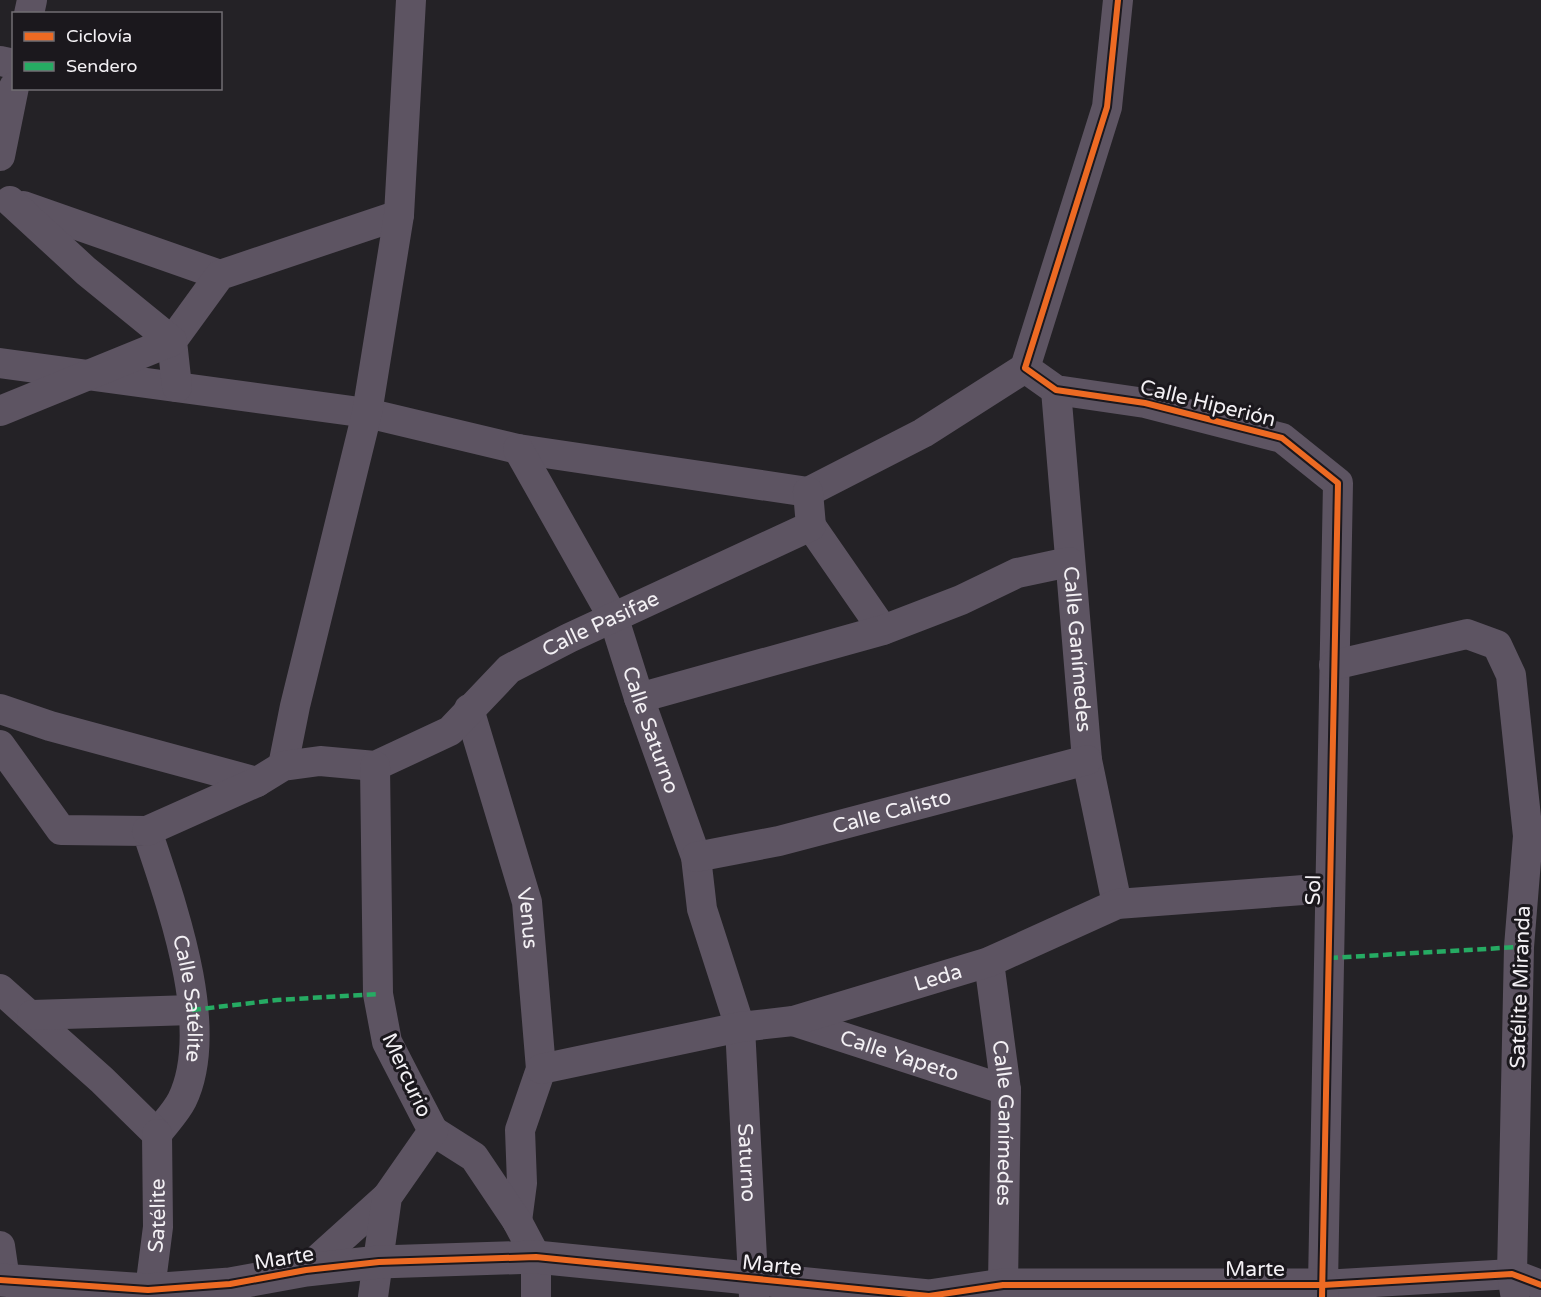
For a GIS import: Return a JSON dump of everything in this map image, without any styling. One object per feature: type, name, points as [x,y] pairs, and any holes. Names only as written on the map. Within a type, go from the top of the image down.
[{"type":"street","points":[[283,766],[295,706],[367,413],[399,215],[411,0]]},
{"type":"street","points":[[0,363],[367,413],[518,449],[808,492],[923,433],[1025,368],[1107,107],[1118,0]]},
{"type":"street","points":[[0,156],[13,90]]},
{"type":"street","points":[[5,200],[220,276]]},
{"type":"street","points":[[5,200],[86,271],[172,341],[177,387]]},
{"type":"street","points":[[0,411],[172,341],[220,276],[399,215]]},
{"type":"street","points":[[1025,368],[1056,390]]},
{"type":"street","name":"Calle Hiperión","points":[[1056,390],[1145,403],[1282,438],[1338,483]]},
{"type":"street","name":"Calle Ganímedes","points":[[1056,390],[1087,760],[1117,904]]},
{"type":"street","name":"Calle Saturno","points":[[518,449],[614,619],[639,698],[696,857],[702,909],[740,1027]]},
{"type":"street","name":"Sol","points":[[1322,1291],[1338,483]]},
{"type":"street","points":[[808,492],[811,526],[883,630]]},
{"type":"street","name":"Calle Pasifae","points":[[147,831],[257,782],[283,766],[320,762],[375,766],[450,731],[509,669],[811,526]]},
{"type":"street","points":[[639,698],[883,630],[961,600],[1017,573],[1069,562]]},
{"type":"street","name":"Satélite Miranda","points":[[1334,665],[1467,634],[1497,645],[1511,675],[1535,836],[1514,1286]]},
{"type":"street","points":[[0,709],[50,726],[257,782]]},
{"type":"street","name":"Venus","points":[[469,709],[527,902],[541,1069],[520,1130],[522,1183],[517,1221]]},
{"type":"street","points":[[50,726],[1,748],[61,830],[147,831]]},
{"type":"street","name":"Calle Calisto","points":[[696,857],[779,841],[1087,760]]},
{"type":"street","name":"Mercurio","points":[[373,1297],[387,1197],[433,1131],[387,1042],[378,994],[375,766]]},
{"type":"street","name":"Calle Satélite","points":[[147,831],[187,964],[195,1053],[182,1100],[157,1134]]},
{"type":"street","name":"Leda","points":[[541,1069],[740,1027],[794,1021],[989,962],[1117,904],[1330,888]]},
{"type":"street","name":"Calle Ganímedes","points":[[989,962],[1006,1090],[1003,1285]]},
{"type":"street","points":[[0,988],[32,1015],[157,1134]]},
{"type":"street","points":[[32,1015],[192,1010]]},
{"type":"street","name":"Calle Yapeto","points":[[794,1021],[1006,1090]]},
{"type":"street","name":"Saturno","points":[[740,1027],[754,1288]]},
{"type":"street","points":[[474,1157],[520,1130]]},
{"type":"street","points":[[433,1131],[474,1157],[517,1221],[536,1257],[536,1297]]},
{"type":"street","name":"Satélite","points":[[148,1294],[154,1267],[158,1227],[157,1134]]},
{"type":"street","points":[[306,1270],[387,1197]]},
{"type":"street","points":[[0,1246],[2,1280]]},
{"type":"street","name":"Marte","points":[[2,1280],[148,1294],[230,1284],[306,1270],[379,1262],[536,1257],[754,1288],[929,1297],[1003,1285],[1322,1291],[1541,1285]]},
{"type":"marked path","points":[[1329,958],[1519,947]]},
{"type":"marked path","points":[[192,1010],[277,1000],[378,994]]},
{"type":"cycle path","points":[[1118,0],[1107,107],[1025,368],[1056,390],[1145,403],[1282,438],[1338,483],[1322,1297]]},
{"type":"cycle path","points":[[0,1280],[148,1290],[230,1284],[306,1270],[379,1262],[536,1257],[929,1296],[1003,1285],[1323,1285],[1512,1274],[1541,1285]]}]
